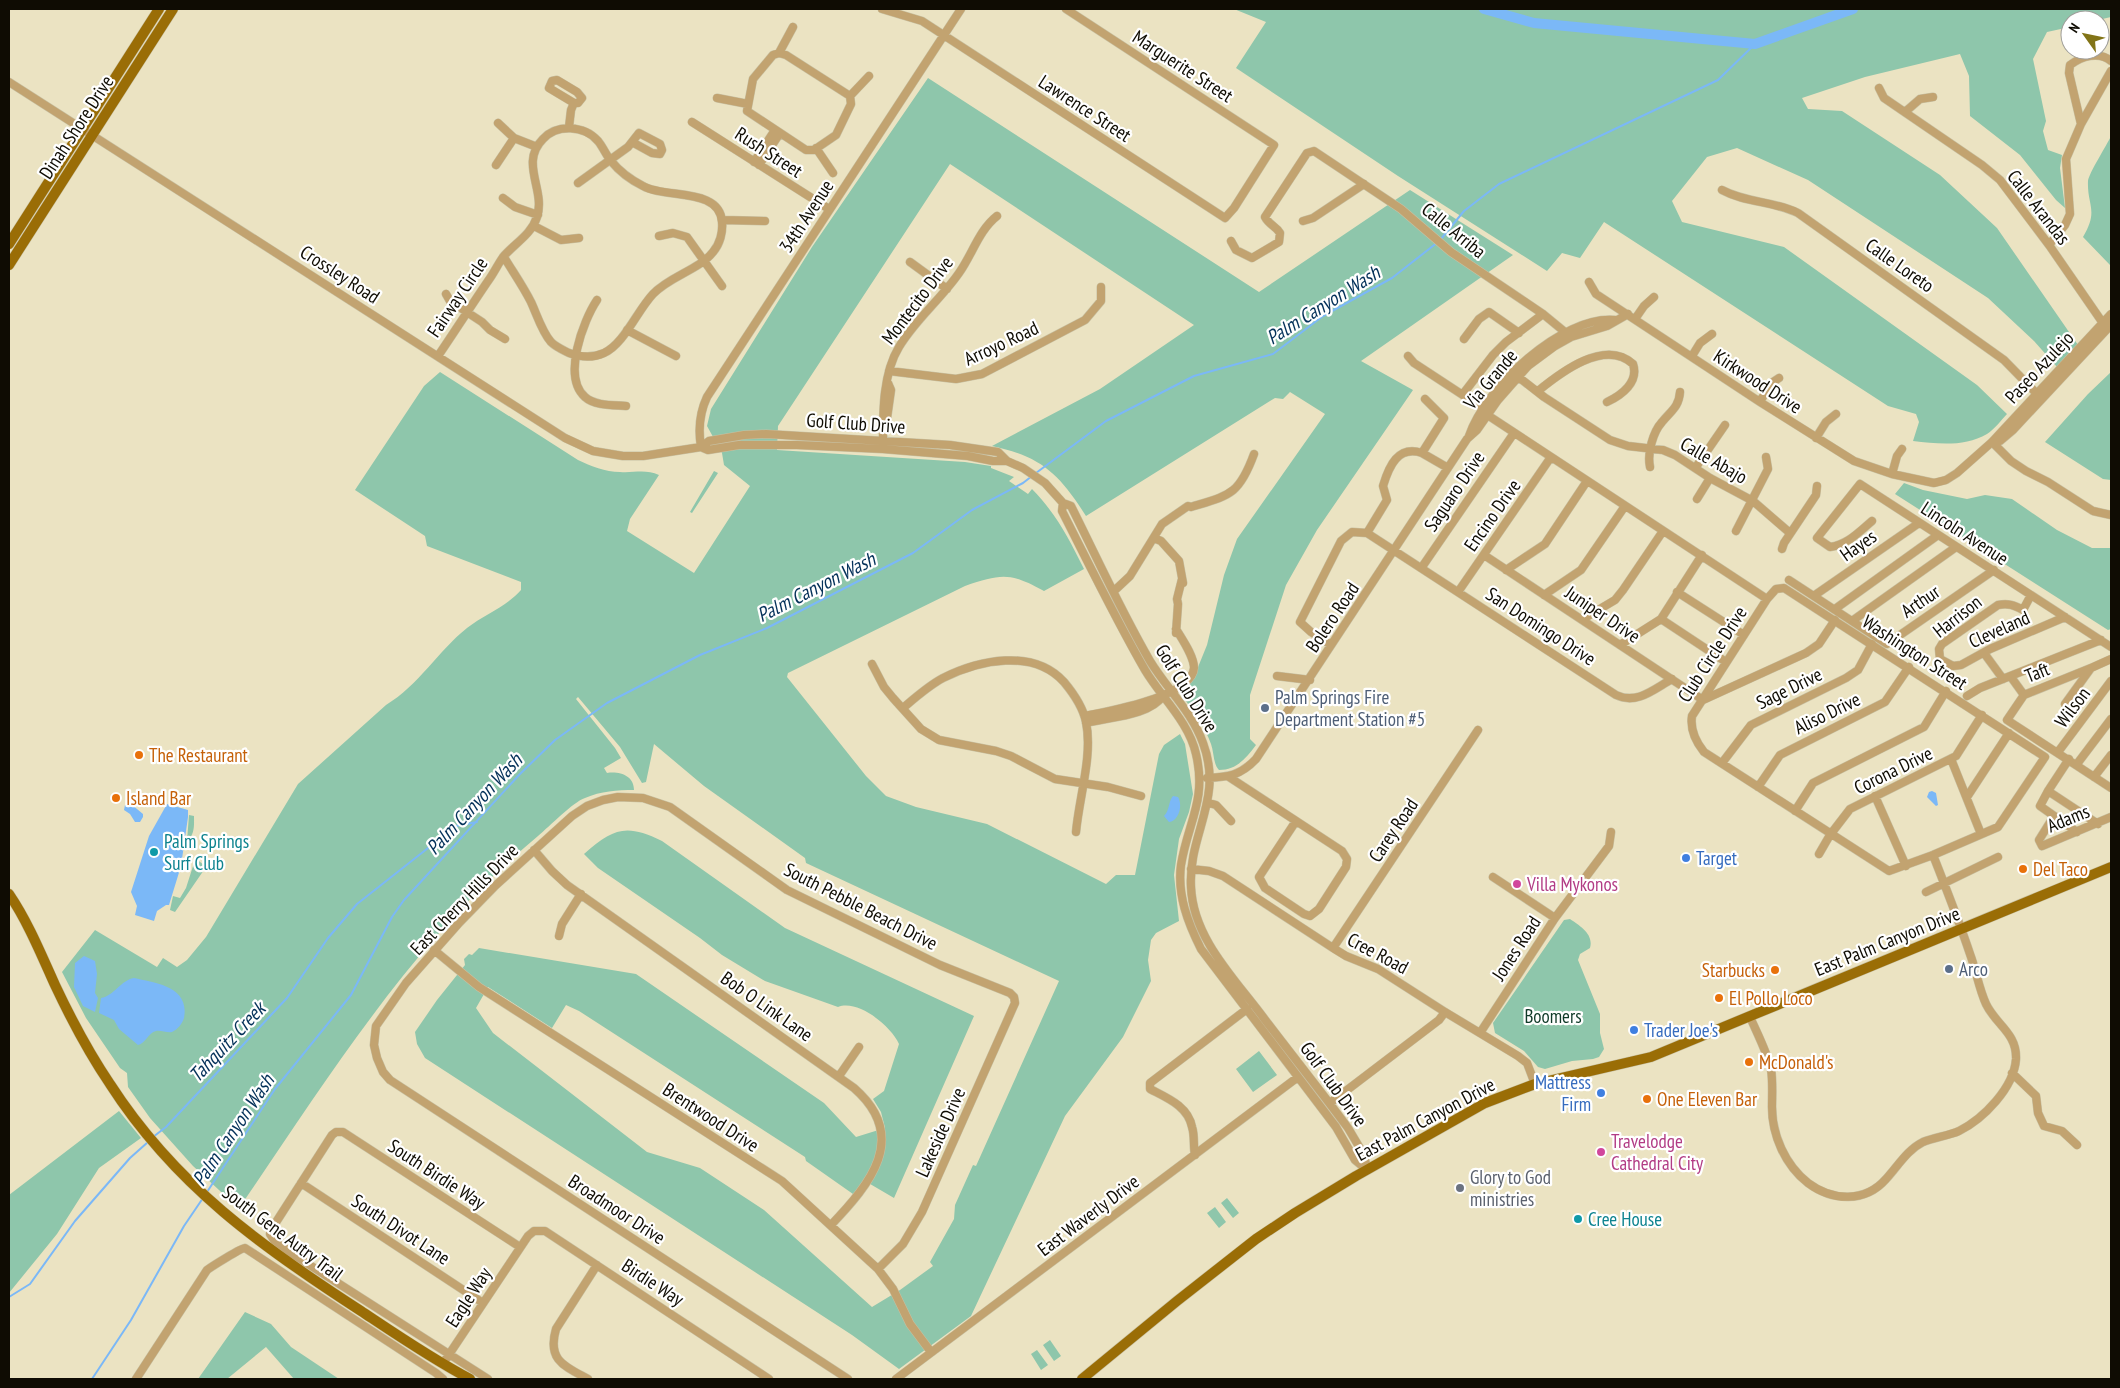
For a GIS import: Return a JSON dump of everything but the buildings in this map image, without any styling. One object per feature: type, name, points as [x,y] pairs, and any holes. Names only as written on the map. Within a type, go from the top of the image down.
[{"type":"main road","name":"Dinah Shore Drive","points":[[9,265],[159,9]]},
{"type":"main road","name":"Dinah Shore Drive","points":[[9,244],[173,9]]},
{"type":"main road","name":"East Palm Canyon Drive","points":[[1082,1379],[1242,1249],[1294,1213],[1420,1138],[1485,1103],[1535,1084],[1651,1057],[2111,867]]},
{"type":"main road","name":"South Gene Autry Trail","points":[[9,894],[31,932],[72,1019],[106,1078],[124,1106],[188,1180],[230,1219],[292,1267],[446,1360],[470,1379]]},
{"type":"street","name":"Lawrence Street","points":[[882,9],[922,21],[1210,208]]},
{"type":"street","name":"34th Avenue","points":[[701,447],[698,434],[700,415],[707,397],[961,9]]},
{"type":"street","name":"Marguerite Street","points":[[1066,9],[1274,145],[1239,200],[1225,218],[1210,208]]},
{"type":"street","points":[[779,52],[793,27]]},
{"type":"street","points":[[779,52],[850,96],[851,104],[840,131],[816,148],[806,150],[747,111],[753,79],[773,54],[779,52]]},
{"type":"street","points":[[2081,124],[2069,73],[2070,65],[2076,61],[2098,54],[2105,56],[2111,61]]},
{"type":"street","points":[[2049,245],[2065,226],[2070,214],[2066,159],[2081,124],[2111,71]]},
{"type":"street","points":[[850,96],[869,76]]},
{"type":"street","name":"Crossley Road","points":[[9,82],[580,446],[593,451],[624,456],[665,453]]},
{"type":"street","name":"Calle Arandas","points":[[1879,88],[1884,98],[2000,180],[2107,326]]},
{"type":"street","points":[[1905,112],[1920,99],[1933,97]]},
{"type":"street","points":[[717,98],[748,104]]},
{"type":"street","points":[[570,128],[570,110],[574,103]]},
{"type":"street","name":"Rush Street","points":[[692,122],[829,210]]},
{"type":"street","points":[[498,123],[514,138],[537,147],[542,139],[550,133],[570,128],[588,134],[597,140],[622,172],[648,189],[663,194],[705,198],[719,212],[722,220],[764,220]]},
{"type":"street","points":[[757,163],[777,131]]},
{"type":"street","points":[[496,165],[514,138]]},
{"type":"street","points":[[578,183],[611,160],[632,142]]},
{"type":"street","name":"Fairway Circle","points":[[438,356],[504,257],[534,226],[538,215],[539,191],[532,168],[532,157],[537,147]]},
{"type":"street","points":[[816,148],[833,173]]},
{"type":"street","name":"Calle Arriba","points":[[1231,241],[1236,250],[1252,258],[1279,242],[1280,233],[1278,229],[1268,223],[1265,217],[1266,214],[1307,153],[1314,151],[1401,209],[1451,252],[1543,314],[1569,335]]},
{"type":"street","points":[[1303,221],[1313,218],[1364,184]]},
{"type":"street","name":"Calle Loreto","points":[[1722,190],[1735,197],[1788,208],[1798,213],[1996,354],[2039,397]]},
{"type":"street","points":[[502,198],[515,207],[538,215]]},
{"type":"street","name":"Montecito Drive","points":[[883,449],[883,405],[889,371],[898,348],[947,289],[972,254],[987,223],[997,216]]},
{"type":"street","name":"Fairway Circle","points":[[504,257],[530,300],[551,342],[558,348],[576,355],[593,357],[604,353],[622,339],[634,319],[655,292],[684,271],[704,261],[714,252],[720,241],[722,220]]},
{"type":"street","points":[[534,226],[561,240],[579,238]]},
{"type":"street","points":[[659,236],[673,233],[687,237],[722,286]]},
{"type":"street","points":[[910,262],[947,289]]},
{"type":"street","name":"Kirkwood Drive","points":[[1589,282],[1596,294],[1760,402],[1854,461],[1892,474],[1924,482]]},
{"type":"street","name":"Arroyo Road","points":[[889,371],[956,379],[982,374],[1085,320],[1101,301],[1101,287]]},
{"type":"street","points":[[446,294],[450,301],[505,339]]},
{"type":"street","points":[[1636,319],[1644,306],[1654,297]]},
{"type":"street","points":[[597,300],[587,314],[576,355],[574,379],[585,397],[604,404],[626,406]]},
{"type":"street","points":[[1464,339],[1471,328],[1489,312],[1519,333]]},
{"type":"street","points":[[1463,394],[1493,355],[1543,314]]},
{"type":"street","name":"Via Grande","points":[[1474,428],[1493,396],[1530,357],[1569,335],[1605,320],[1615,320],[1628,314]]},
{"type":"street","name":"Paseo Azulejo","points":[[1924,482],[1934,483],[1946,480],[1958,473],[1992,442],[2000,441],[2013,430],[2039,397],[2107,326],[2111,314]]},
{"type":"street","points":[[627,330],[676,356]]},
{"type":"street","points":[[1692,356],[1700,343],[1712,334]]},
{"type":"street","points":[[1538,391],[1578,362],[1610,355],[1621,356],[1633,364],[1635,370],[1633,378],[1626,390],[1607,402]]},
{"type":"street","points":[[1408,356],[1414,363],[1478,405]]},
{"type":"street","name":"Calle Abajo","points":[[1515,374],[1610,440],[1628,446],[1662,450],[1696,467],[1710,478],[1753,501],[1790,533]]},
{"type":"street","points":[[1760,402],[1770,384],[1779,378]]},
{"type":"street","points":[[1650,466],[1648,460],[1655,433],[1679,402],[1680,392]]},
{"type":"street","points":[[1422,453],[1444,418],[1425,399]]},
{"type":"street","points":[[1816,438],[1826,422],[1836,414]]},
{"type":"street","name":"Club Circle Drive","points":[[1492,418],[1767,599],[1692,716],[1691,724],[1699,745],[1704,752],[1830,835],[1889,871],[1906,866],[1998,827],[2045,757]]},
{"type":"street","points":[[1696,467],[1725,425]]},
{"type":"street","name":"Bolero Road","points":[[1200,779],[1229,777],[1248,767],[1256,759],[1310,680],[1474,428]]},
{"type":"street","name":"Saguaro Drive","points":[[1422,567],[1514,433]]},
{"type":"street","name":"Golf Club Drive","points":[[665,453],[701,447],[709,441],[753,434],[977,448],[998,452],[1007,461]]},
{"type":"street","points":[[1992,442],[2011,461],[2026,471],[2048,482],[2093,512],[2111,515]]},
{"type":"street","name":"Golf Club Drive","points":[[701,447],[708,450],[755,444],[883,449],[1007,461],[1023,468],[1045,484],[1063,503],[1071,506],[1151,662],[1196,727],[1204,745],[1210,778],[1208,803],[1194,849],[1191,869],[1191,898],[1195,913],[1208,942],[1348,1128],[1364,1155],[1367,1170]]},
{"type":"street","points":[[1892,474],[1897,456],[1902,449]]},
{"type":"street","points":[[1331,645],[1300,622],[1341,541],[1352,532],[1368,533],[1387,500],[1383,486],[1394,462],[1401,453],[1408,450],[1422,453],[1448,468]]},
{"type":"street","points":[[1114,591],[1121,590],[1133,580],[1142,565],[1144,554],[1162,524],[1173,514],[1188,506],[1191,507],[1222,498],[1228,494],[1246,475],[1254,454]]},
{"type":"street","name":"Encino Drive","points":[[1458,592],[1552,457]]},
{"type":"street","points":[[1736,531],[1768,470],[1766,457]]},
{"type":"street","points":[[1697,499],[1710,478]]},
{"type":"street","points":[[1506,570],[1545,544],[1587,481]]},
{"type":"street","name":"Lincoln Avenue","points":[[1872,521],[1848,541],[1837,546],[1830,547],[1817,538],[1860,484],[2111,647]]},
{"type":"street","points":[[1782,549],[1790,533],[1816,496],[1817,486]]},
{"type":"street","name":"Golf Club Drive","points":[[1063,503],[1062,511],[1104,594],[1146,672],[1189,737],[1195,750],[1200,779],[1200,794],[1181,867],[1185,911],[1201,949],[1336,1127],[1355,1160],[1367,1170]]},
{"type":"street","points":[[1544,595],[1581,570],[1625,506]]},
{"type":"street","name":"Hayes","points":[[1815,595],[1919,522]]},
{"type":"street","points":[[1583,619],[1615,600],[1663,532]]},
{"type":"street","name":"San Domingo Drive","points":[[1368,533],[1626,700],[1634,699],[1672,679]]},
{"type":"street","points":[[1835,609],[1938,535]]},
{"type":"street","points":[[1086,720],[1143,710],[1158,703],[1163,696],[1170,691],[1178,689],[1188,680],[1194,668],[1190,653],[1176,629],[1178,604],[1182,596],[1184,584],[1180,564],[1161,541],[1154,538]]},
{"type":"street","points":[[1852,620],[1956,547]]},
{"type":"street","name":"Juniper Drive","points":[[1484,555],[1703,700]]},
{"type":"street","points":[[1620,645],[1660,618],[1702,555]]},
{"type":"street","name":"Arthur","points":[[1789,580],[1815,595],[1887,644],[1994,570]]},
{"type":"street","name":"Washington Street","points":[[1767,599],[1776,589],[1784,588],[1909,667],[2045,757]]},
{"type":"street","points":[[1677,592],[1744,635]]},
{"type":"street","name":"Harrison","points":[[1946,663],[1940,659],[1938,654],[1942,644],[1998,605],[2005,604],[2023,610],[2031,595]]},
{"type":"street","points":[[1660,618],[1726,662]]},
{"type":"street","name":"Cleveland","points":[[1946,663],[1954,666],[1961,665],[1984,652],[2065,618]]},
{"type":"street","points":[[1703,700],[1806,653],[1819,644],[1835,620]]},
{"type":"street","points":[[1968,696],[1980,688],[2101,640]]},
{"type":"street","name":"Sage Drive","points":[[1722,763],[1751,725],[1846,678],[1858,670],[1872,644]]},
{"type":"street","points":[[1984,652],[2024,695]]},
{"type":"street","name":"Taft","points":[[2058,752],[2007,720],[2024,695],[2111,659]]},
{"type":"street","points":[[903,708],[941,679],[960,670],[993,662],[1012,660],[1028,662],[1049,670],[1060,678],[1072,691],[1086,720],[1088,754],[1082,783],[1076,832]]},
{"type":"street","points":[[872,664],[884,688],[920,729],[939,740],[996,751],[1011,756],[1055,780],[1082,783],[1141,796]]},
{"type":"street","name":"Aliso Drive","points":[[1758,787],[1780,755],[1885,702],[1909,667]]},
{"type":"street","points":[[2065,704],[2091,668]]},
{"type":"street","points":[[1277,676],[1310,680]]},
{"type":"street","name":"Wilson","points":[[2058,752],[2111,681]]},
{"type":"street","points":[[1795,811],[1813,783],[1924,727],[1946,691]]},
{"type":"street","name":"Corona Drive","points":[[1819,854],[1830,835],[1850,809],[1956,756],[1982,715]]},
{"type":"street","points":[[2077,764],[2111,719]]},
{"type":"street","name":"Carey Road","points":[[1334,948],[1478,730]]},
{"type":"street","points":[[1966,797],[2009,733]]},
{"type":"street","points":[[2058,752],[2111,788]]},
{"type":"street","points":[[2094,777],[2111,755]]},
{"type":"street","points":[[1951,759],[1981,834]]},
{"type":"street","points":[[2069,759],[2040,806],[2077,832]]},
{"type":"street","points":[[1229,777],[1342,851],[1347,859],[1346,867],[1319,909],[1310,916],[1265,888],[1259,878],[1296,821]]},
{"type":"street","points":[[2048,791],[2098,824]]},
{"type":"street","points":[[1875,796],[1906,866]]},
{"type":"street","name":"East Cherry Hills Drive","points":[[377,1058],[374,1045],[376,1026],[406,983],[434,950],[495,886],[572,816],[587,806],[602,800],[618,797]]},
{"type":"street","name":"South Pebble Beach Drive","points":[[618,797],[643,798],[670,807],[788,890],[940,964],[1010,993],[1014,997]]},
{"type":"street","points":[[1208,803],[1216,806],[1231,821]]},
{"type":"street","name":"Adams","points":[[2054,816],[2039,840],[2042,846],[2111,818]]},
{"type":"street","name":"Jones Road","points":[[1480,1033],[1555,918],[1609,846],[1611,832]]},
{"type":"street","name":"Bob O Link Lane","points":[[534,850],[552,871],[581,894],[839,1076],[869,1102],[882,1135],[878,1159],[869,1182],[859,1196],[832,1225]]},
{"type":"street","points":[[1750,1017],[1771,1069],[1774,1132],[1788,1160],[1808,1183],[1822,1192],[1839,1197],[1854,1197],[1871,1192],[1885,1181],[1904,1156],[1923,1143],[1958,1132],[1976,1121],[1994,1104],[2011,1079],[2016,1059],[2009,1032],[1998,1021],[1986,1004],[1962,929],[1934,855]]},
{"type":"street","points":[[1926,892],[1998,857]]},
{"type":"street","name":"Cree Road","points":[[1191,869],[1209,871],[1223,876],[1346,956],[1378,969],[1527,1063],[1535,1084]]},
{"type":"street","points":[[1493,877],[1555,918]]},
{"type":"street","points":[[558,936],[562,924],[581,894]]},
{"type":"street","name":"Brentwood Drive","points":[[434,950],[479,987],[782,1181],[878,1269],[893,1289],[910,1324],[931,1352]]},
{"type":"street","name":"Lakeside Drive","points":[[878,1269],[903,1244],[922,1212],[1015,1003],[1014,997]]},
{"type":"street","points":[[1195,1155],[1192,1125],[1188,1118],[1175,1103],[1150,1090],[1150,1083],[1247,1009]]},
{"type":"street","points":[[1330,1103],[1439,1020],[1445,1012]]},
{"type":"street","points":[[839,1076],[859,1047]]},
{"type":"street","name":"Broadmoor Drive","points":[[377,1058],[383,1072],[390,1080],[848,1379]]},
{"type":"street","points":[[2012,1072],[2036,1096],[2038,1113],[2044,1126],[2062,1131],[2077,1145]]},
{"type":"street","name":"East Waverly Drive","points":[[896,1379],[1298,1077]]},
{"type":"street","name":"South Birdie Way","points":[[301,1184],[332,1135],[336,1132],[343,1132],[520,1247]]},
{"type":"street","name":"South Gene Autry Trail","points":[[301,1184],[271,1230],[270,1234],[274,1240],[446,1360],[488,1379]]},
{"type":"street","name":"South Divot Lane","points":[[301,1184],[483,1303]]},
{"type":"street","name":"Birdie Way","points":[[520,1247],[534,1231],[545,1231],[770,1379]]},
{"type":"street","name":"Eagle Way","points":[[446,1360],[520,1247]]},
{"type":"street","points":[[136,1379],[207,1270],[212,1265],[231,1257],[241,1248],[245,1248],[436,1373],[442,1379]]},
{"type":"street","points":[[588,1379],[562,1365],[553,1348],[553,1338],[556,1329],[597,1265]]},
{"type":"green space","points":[[1234,9],[2111,9],[2110,17],[2110,10],[2060,10],[2060,29],[2047,32],[2033,59],[2046,121],[2043,131],[2048,150],[2062,155],[2060,168],[2065,208],[2056,200],[2020,155],[1970,116],[1969,76],[1960,54],[1865,77],[1802,98],[1808,109],[1842,111],[1940,175],[1997,228],[2078,345],[2057,367],[2034,341],[1988,298],[1808,180],[1737,148],[1707,157],[1672,201],[1682,222],[1784,247],[1977,385],[2007,414],[1990,432],[1970,441],[1942,444],[1913,441],[1919,422],[1916,414],[1888,406],[1604,222],[1580,258],[1562,253],[1547,271],[1398,176],[1236,68],[1266,22]]},
{"type":"green space","points":[[928,78],[1259,292],[1410,190],[1513,255],[1361,361],[1413,390],[1317,530],[1286,585],[1250,695],[1250,739],[1256,745],[1236,766],[1231,768],[1219,770],[1217,767],[1208,738],[1183,697],[1182,692],[1194,677],[1207,645],[1224,575],[1237,539],[1325,414],[1290,392],[1283,399],[1275,398],[1086,516],[1067,489],[1048,469],[1024,456],[992,446],[1100,389],[1194,325],[950,164],[778,426],[777,450],[965,462],[991,466],[991,468],[1014,477],[1009,481],[1028,494],[1032,489],[1061,527],[1084,569],[1044,591],[1014,578],[1005,577],[988,579],[965,586],[788,673],[787,677],[866,776],[886,796],[916,807],[987,824],[1106,884],[1116,875],[1135,875],[1159,754],[1164,745],[1180,734],[1185,744],[1193,794],[1189,812],[1179,839],[1174,875],[1179,921],[1156,933],[1151,940],[1148,960],[1151,981],[1123,1037],[1065,1116],[971,1316],[899,1369],[852,1335],[425,1058],[417,1044],[415,1032],[437,1000],[465,965],[464,959],[469,954],[472,955],[479,948],[636,974],[824,1103],[856,1137],[885,1128],[881,1112],[873,1099],[884,1091],[899,1044],[881,1022],[864,1010],[855,1007],[838,1007],[765,981],[722,955],[598,868],[584,854],[603,839],[620,831],[638,832],[662,841],[785,928],[974,1016],[894,1198],[865,1181],[853,1194],[806,1161],[805,1157],[579,1011],[566,1005],[552,1028],[488,987],[476,1008],[493,1033],[647,1152],[700,1168],[764,1210],[872,1307],[900,1290],[933,1266],[930,1262],[954,1219],[955,1205],[973,1165],[976,1166],[1059,981],[806,863],[805,858],[704,786],[654,744],[646,782],[642,783],[620,747],[578,697],[576,699],[621,758],[604,768],[607,773],[617,773],[629,778],[632,781],[634,790],[603,792],[580,800],[494,875],[414,962],[378,1009],[309,1105],[242,1204],[232,1202],[193,1166],[150,1118],[128,1087],[127,1073],[120,1068],[86,1018],[62,972],[95,930],[157,967],[163,958],[177,967],[187,960],[206,937],[298,784],[386,705],[408,688],[467,628],[502,606],[521,590],[521,582],[427,546],[425,536],[355,490],[424,386],[440,372],[578,460],[609,471],[645,472],[659,475],[630,519],[627,531],[694,573],[750,486],[724,465],[722,453],[707,426],[711,409],[812,247]]},
{"type":"green space","points":[[2111,136],[2110,265],[2083,237],[2088,228],[2091,214],[2088,181]]},
{"type":"green space","points":[[2111,372],[2111,480],[2103,479],[2045,442],[2088,394]]},
{"type":"green space","points":[[714,471],[718,473],[692,513],[690,512]]},
{"type":"green space","points":[[1904,483],[1923,490],[1967,499],[1985,495],[2012,499],[2057,530],[2092,548],[2111,548],[2111,629],[2108,630],[1895,494]]},
{"type":"green space","points":[[189,815],[194,816],[194,826],[193,833],[187,841]]},
{"type":"green space","points":[[199,861],[206,867],[175,912],[170,910],[173,896],[180,898],[186,888],[194,863]]},
{"type":"green space","name":"Boomers","points":[[1570,919],[1585,931],[1590,939],[1590,948],[1580,954],[1578,960],[1600,1014],[1600,1033],[1604,1049],[1599,1057],[1572,1061],[1545,1069],[1538,1067],[1524,1051],[1495,1033],[1493,1023],[1564,920]]},
{"type":"green space","points":[[1259,1051],[1277,1075],[1253,1092],[1236,1069]]},
{"type":"green space","points":[[119,1111],[141,1138],[99,1168],[57,1234],[9,1293],[9,1195]]},
{"type":"green space","points":[[1227,1198],[1239,1213],[1233,1218],[1221,1203]]},
{"type":"green space","points":[[1215,1207],[1226,1222],[1219,1228],[1207,1213]]},
{"type":"green space","points":[[245,1312],[271,1324],[291,1347],[339,1379],[294,1379],[266,1347],[227,1379],[198,1379]]},
{"type":"green space","points":[[1050,1340],[1061,1356],[1054,1361],[1043,1345]]},
{"type":"green space","points":[[1037,1350],[1048,1365],[1041,1370],[1031,1354]]},
{"type":"water","points":[[1929,792],[1936,793],[1938,805],[1936,806],[1927,797]]},
{"type":"water","points":[[1173,796],[1178,797],[1180,808],[1178,816],[1169,822],[1164,816]]},
{"type":"water","points":[[131,804],[143,814],[140,822],[135,822],[130,814],[124,810],[125,805]]},
{"type":"water","points":[[167,804],[188,810],[188,817],[181,866],[169,905],[157,911],[154,921],[135,915],[137,906],[131,892],[149,836]]},
{"type":"water","points":[[84,956],[95,961],[97,974],[95,993],[98,998],[95,1012],[83,1006],[74,987],[75,963]]},
{"type":"water","points":[[134,978],[161,984],[169,988],[182,999],[184,1007],[184,1018],[176,1029],[172,1032],[153,1032],[138,1045],[119,1029],[114,1020],[99,1013],[101,998],[106,997],[129,979]]},
{"type":"waterway","points":[[1484,9],[1534,23],[1755,44],[1853,9]]},
{"type":"waterway","name":"Palm Canyon Wash","points":[[1441,239],[1464,211],[1499,184],[1718,80],[1755,44]]},
{"type":"waterway","name":"Palm Canyon Wash","points":[[1036,473],[1106,421],[1194,376],[1273,354],[1323,316],[1392,278],[1438,242]]},
{"type":"waterway","name":"Palm Canyon Wash","points":[[207,1192],[275,1089],[351,995],[392,917],[404,900],[520,774],[555,740],[607,703],[700,655],[767,628],[913,553],[972,510],[1023,483],[1032,476]]},
{"type":"waterway","name":"Tahquitz Creek","points":[[153,1137],[166,1127],[287,998],[328,938],[357,904],[456,826],[477,822]]},
{"type":"waterway","name":"Tahquitz Creek","points":[[9,1297],[30,1284],[75,1221],[130,1158],[148,1142]]},
{"type":"waterway","name":"Palm Canyon Wash","points":[[92,1379],[131,1320],[184,1226],[203,1198]]},
{"type":"place","name":"Palm Springs Fire Department Station #5","points":[[1265,708]]},
{"type":"place","name":"The Restaurant","points":[[139,755]]},
{"type":"place","name":"Island Bar","points":[[116,798]]},
{"type":"place","name":"Palm Springs Surf Club","points":[[154,852]]},
{"type":"place","name":"Target","points":[[1686,858]]},
{"type":"place","name":"Del Taco","points":[[2023,869]]},
{"type":"place","name":"Villa Mykonos","points":[[1517,884]]},
{"type":"place","name":"Arco","points":[[1949,969]]},
{"type":"place","name":"Starbucks","points":[[1775,970]]},
{"type":"place","name":"El Pollo Loco","points":[[1719,998]]},
{"type":"place","name":"Trader Joe's","points":[[1634,1030]]},
{"type":"place","name":"McDonald's","points":[[1749,1062]]},
{"type":"place","name":"Mattress Firm","points":[[1601,1093]]},
{"type":"place","name":"One Eleven Bar","points":[[1647,1099]]},
{"type":"place","name":"Travelodge Cathedral City","points":[[1601,1152]]},
{"type":"place","name":"Glory to God ministries","points":[[1460,1188]]},
{"type":"place","name":"Cree House","points":[[1578,1219]]}]
